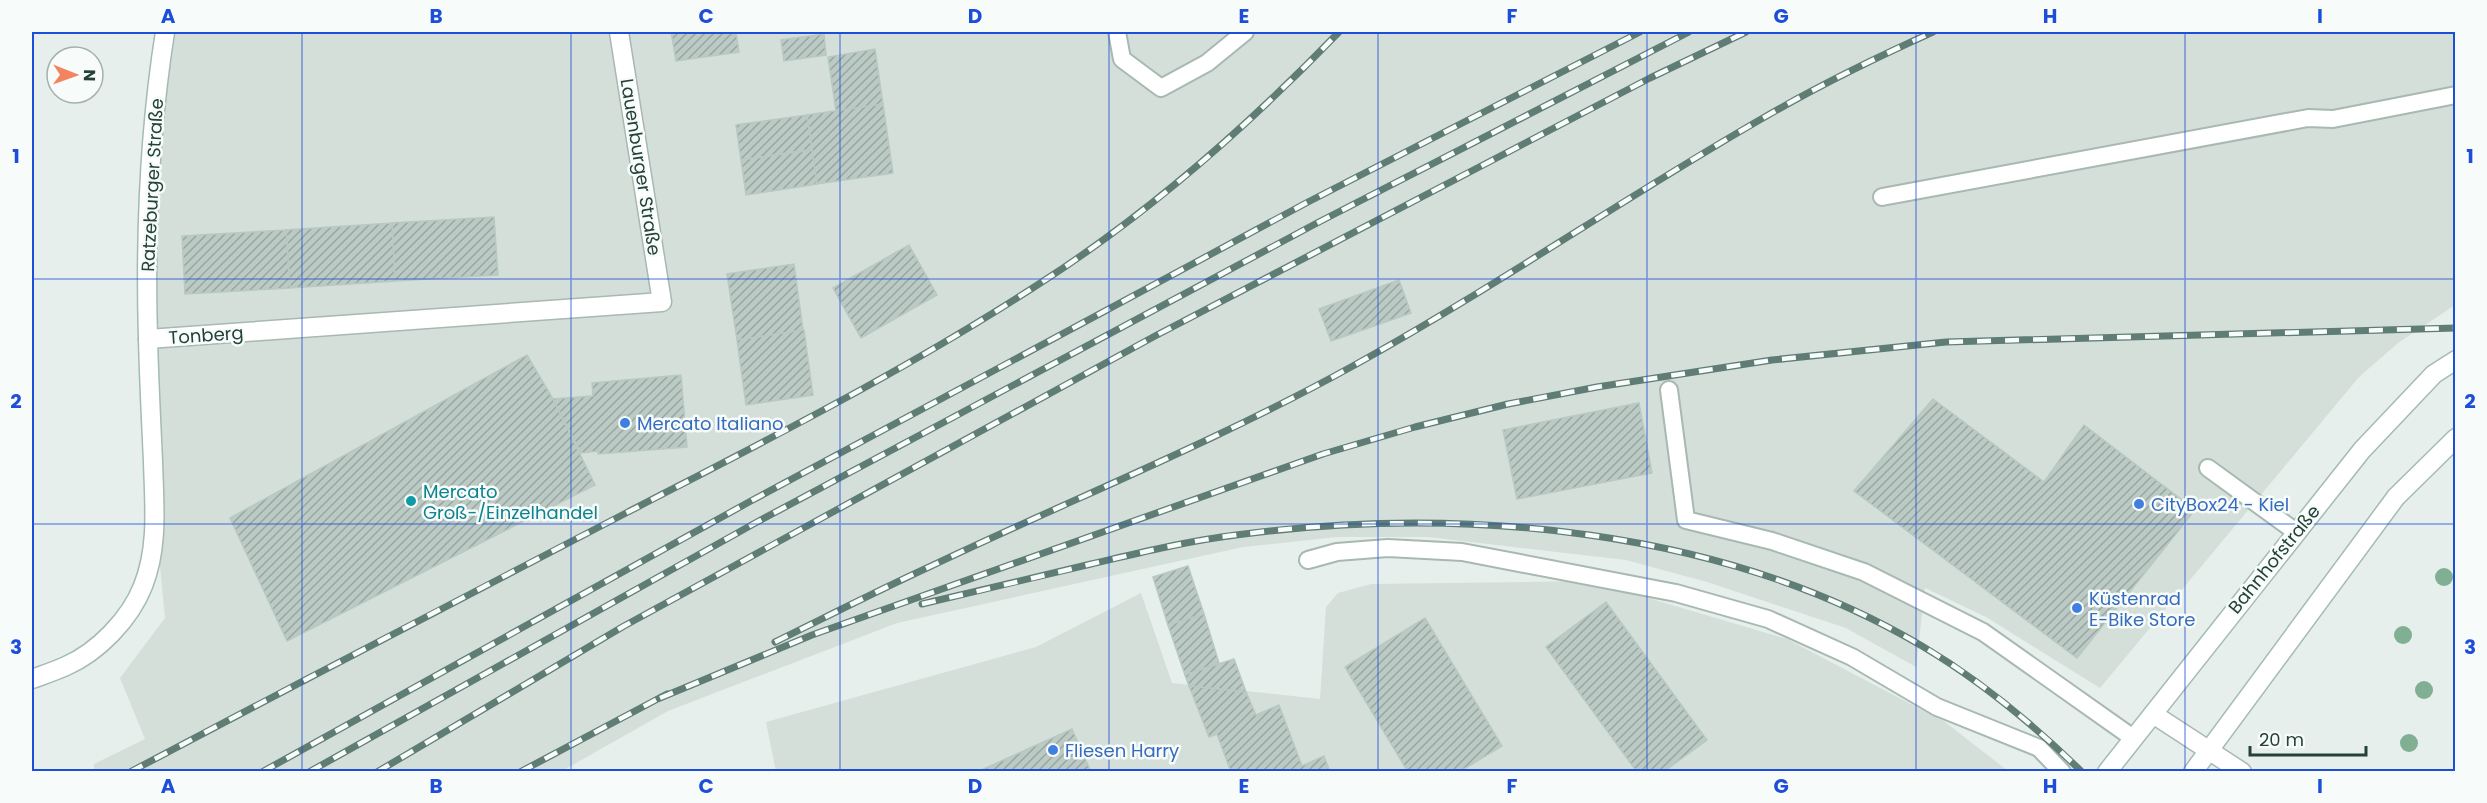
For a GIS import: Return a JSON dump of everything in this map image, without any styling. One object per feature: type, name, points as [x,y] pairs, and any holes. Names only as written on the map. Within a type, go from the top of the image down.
[{"type":"street","name":"Ratzeburger Straße","points":[[148,339],[147,208],[159,70],[165,32]]},
{"type":"street","name":"Lauenburger Straße","points":[[619,32],[662,302]]},
{"type":"street","name":"Tonberg","points":[[32,679],[66,666],[109,635],[129,612],[142,589],[154,544],[148,339],[662,302]]},
{"type":"street","name":"Bahnhofstraße","points":[[2107,771],[2362,450],[2434,374],[2456,360]]},
{"type":"street","points":[[2193,771],[2396,497],[2456,438]]},
{"type":"street","points":[[2153,714],[2242,771]]},
{"type":"lane","points":[[1118,32],[1122,59],[1161,88],[1207,63],[1245,32]]},
{"type":"lane","points":[[1882,197],[2308,118],[2333,119],[2456,95]]},
{"type":"lane","points":[[1669,390],[1686,520],[1772,541],[1864,572],[1983,632],[2133,738]]},
{"type":"lane","points":[[2208,468],[2296,532]]},
{"type":"lane","points":[[1308,560],[1337,552],[1388,548],[1462,552],[1676,593],[1756,616],[1852,657],[1937,707],[2039,748],[2062,771]]},
{"type":"shaded area","points":[[165,32],[2455,32],[2455,305],[2398,343],[2359,377],[2100,688],[1986,617],[1925,588],[1916,667],[1846,628],[1707,582],[1626,560],[1428,537],[1337,537],[1243,547],[897,623],[668,711],[562,771],[94,772],[94,764],[145,739],[120,678],[165,618],[154,504],[148,339]]},
{"type":"shaded area","points":[[1591,581],[1787,639],[1945,722],[2008,771],[776,772],[766,722],[1036,647],[1141,593],[1172,683],[1320,699],[1326,607],[1338,593],[1371,584]]},
{"type":"building","points":[[671,32],[736,32],[739,52],[676,61]]},
{"type":"building","points":[[824,34],[826,55],[784,61],[781,40]]},
{"type":"building","points":[[875,49],[883,104],[836,111],[828,57]]},
{"type":"building","points":[[883,104],[893,173],[817,184],[807,115]]},
{"type":"building","points":[[807,115],[812,149],[741,160],[736,125]]},
{"type":"building","points":[[812,150],[817,184],[746,195],[741,160]]},
{"type":"building","points":[[494,217],[498,275],[395,281],[392,223]]},
{"type":"building","points":[[392,223],[395,281],[290,288],[286,230]]},
{"type":"building","points":[[286,230],[290,288],[185,294],[182,236]]},
{"type":"building","points":[[909,245],[937,295],[861,338],[833,288]]},
{"type":"building","points":[[794,264],[803,330],[737,340],[727,274]]},
{"type":"building","points":[[1399,280],[1411,313],[1331,341],[1319,309]]},
{"type":"building","points":[[804,330],[813,395],[746,405],[737,340]]},
{"type":"building","name":"Mercato Groß-/Einzelhandel","points":[[527,355],[553,399],[595,485],[287,641],[230,518]]},
{"type":"building","name":"Mercato Italiano","points":[[681,375],[687,447],[598,454],[598,451],[581,453],[553,399],[593,396],[592,383]]},
{"type":"building","points":[[1933,399],[2044,482],[2084,425],[2195,510],[2077,658],[1854,491]]},
{"type":"building","points":[[1639,403],[1652,473],[1517,499],[1503,430]]},
{"type":"building","points":[[1188,566],[1204,614],[1168,625],[1153,577]]},
{"type":"building","points":[[1606,602],[1707,740],[1663,772],[1637,772],[1546,647]]},
{"type":"building","points":[[1204,614],[1219,663],[1185,675],[1168,625]]},
{"type":"building","points":[[1425,618],[1502,746],[1459,772],[1408,772],[1345,667]]},
{"type":"building","points":[[1234,659],[1246,692],[1189,686],[1185,675]]},
{"type":"building","points":[[1189,686],[1246,692],[1256,715],[1279,705],[1302,766],[1288,772],[1231,772],[1217,734],[1209,737]]},
{"type":"building","name":"Fliesen Harry","points":[[1072,729],[1091,772],[977,772]]},
{"type":"building","points":[[1324,756],[1330,772],[1288,772],[1302,766]]},
{"type":"railway","points":[[130,772],[785,430],[891,373],[994,312],[1085,253],[1162,195],[1271,100],[1339,32]]},
{"type":"railway","points":[[262,772],[749,502],[1308,202],[1640,32]]},
{"type":"railway","points":[[309,772],[757,522],[1317,223],[1689,32]]},
{"type":"railway","points":[[377,772],[624,626],[1155,336],[1650,78],[1746,32]]},
{"type":"railway","points":[[775,642],[982,542],[1195,446],[1300,394],[1403,337],[1763,118],[1847,73],[1933,32]]},
{"type":"railway","points":[[660,698],[812,635],[1323,454],[1415,427],[1508,404],[1597,387],[1772,360],[1946,342],[2456,328]]},
{"type":"railway","points":[[922,604],[1199,541],[1322,526],[1411,523],[1500,526],[1589,535],[1677,551],[1763,575],[1845,606],[1944,659],[2025,720],[2082,772]]},
{"type":"railway","points":[[520,772],[667,694]]},
{"type":"place","name":"Mercato Italiano","points":[[625,423]]},
{"type":"place","name":"Mercato Groß-/Einzelhandel","points":[[411,501]]},
{"type":"place","name":"CityBox24 - Kiel","points":[[2139,504]]},
{"type":"place","name":"Küstenrad E-Bike Store","points":[[2077,608]]},
{"type":"place","name":"Fliesen Harry","points":[[1053,750]]}]
